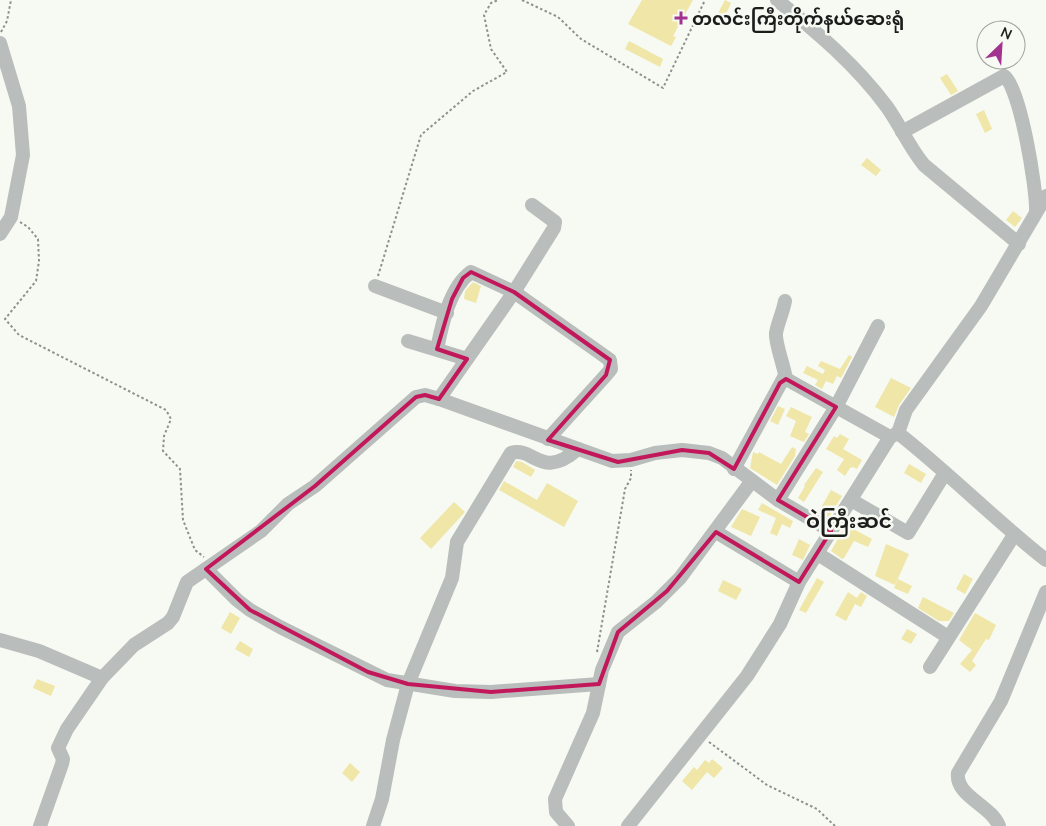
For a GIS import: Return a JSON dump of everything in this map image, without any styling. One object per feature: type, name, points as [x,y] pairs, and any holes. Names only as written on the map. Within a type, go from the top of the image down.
[{"type":"street","points":[[777,0],[834,50],[872,88],[902,132],[913,152],[924,164],[1019,244]]},
{"type":"street","points":[[0,43],[19,106],[23,155],[11,217],[9,223],[0,234]]},
{"type":"street","points":[[902,132],[1004,76],[1011,84],[1024,130],[1035,179],[1036,211]]},
{"type":"street","points":[[628,826],[747,676],[780,624],[799,582],[894,435],[906,410],[981,306],[1046,196]]},
{"type":"street","points":[[439,399],[514,292],[556,224],[532,205]]},
{"type":"street","points":[[437,349],[447,313],[463,278],[471,272],[514,292],[610,360],[612,365],[606,375],[548,439]]},
{"type":"street","points":[[375,286],[447,313]]},
{"type":"street","points":[[784,301],[776,333],[786,379],[836,407],[894,435],[946,474],[1014,535],[1046,560]]},
{"type":"street","points":[[778,500],[836,407],[878,326]]},
{"type":"street","points":[[408,341],[467,359]]},
{"type":"street","points":[[734,469],[780,383],[786,379]]},
{"type":"street","points":[[40,826],[63,759],[58,748],[67,729],[102,678],[134,645],[168,623],[173,617],[187,582],[261,531],[288,504],[315,486],[416,397],[425,395],[439,399],[612,461],[631,460],[682,450],[709,452],[722,458],[751,482],[778,500],[831,531]]},
{"type":"street","points":[[373,826],[382,799],[393,740],[408,684],[452,578],[457,542],[510,453],[520,453],[543,463],[565,460],[578,449]]},
{"type":"street","points":[[851,500],[908,533],[946,474]]},
{"type":"street","points":[[568,826],[556,812],[555,799],[593,713],[602,670],[618,632],[667,591],[716,532],[751,482]]},
{"type":"street","points":[[716,532],[799,582]]},
{"type":"street","points":[[930,667],[1014,535]]},
{"type":"street","points":[[818,554],[948,637]]},
{"type":"street","points":[[210,567],[237,600],[280,627],[368,672],[408,684],[490,692],[600,684]]},
{"type":"street","points":[[999,826],[986,810],[960,787],[957,781],[958,773],[1000,700],[1046,592]]},
{"type":"street","points":[[0,640],[39,651],[102,678]]},
{"type":"path","points":[[0,34],[7,21],[11,0]]},
{"type":"path","points":[[375,286],[420,135],[473,91],[507,72],[491,49],[484,15],[491,3],[498,0]]},
{"type":"path","points":[[522,0],[558,17],[581,39],[663,88],[705,0]]},
{"type":"path","points":[[11,217],[28,227],[38,239],[39,260],[36,281],[5,319],[19,335],[166,410],[170,419],[164,436],[164,451],[180,469],[184,520],[195,550],[210,567]]},
{"type":"path","points":[[596,658],[625,488],[631,478],[631,460]]},
{"type":"path","points":[[700,736],[767,785],[817,809],[835,826]]},
{"type":"highlighted area","points":[[471,272],[514,292],[610,360],[606,375],[548,440],[618,462],[682,450],[709,453],[734,469],[780,383],[786,379],[836,407],[778,500],[831,531],[799,582],[716,532],[667,591],[618,632],[599,684],[491,692],[408,684],[368,672],[250,610],[206,569],[315,486],[416,397],[425,395],[439,399],[467,359],[437,349],[452,299],[463,278]]},
{"type":"building","points":[[642,0],[693,0],[673,36],[676,37],[671,46],[628,24]]},
{"type":"building","points":[[725,0],[731,3],[724,19],[717,15]]},
{"type":"building","points":[[629,41],[663,59],[660,67],[625,49]]},
{"type":"building","points":[[947,74],[958,91],[951,95],[940,78]]},
{"type":"building","points":[[984,110],[992,129],[985,133],[976,114]]},
{"type":"building","points":[[867,158],[881,170],[876,176],[861,165]]},
{"type":"building","points":[[1013,211],[1022,218],[1015,227],[1006,220]]},
{"type":"building","points":[[473,282],[481,286],[476,303],[464,299],[465,291]]},
{"type":"building","points":[[849,355],[852,357],[841,378],[837,376],[833,384],[826,381],[822,389],[815,385],[818,380],[803,373],[807,366],[823,374],[825,370],[818,366],[821,361],[840,369]]},
{"type":"building","points":[[891,378],[911,388],[899,405],[894,417],[875,407]]},
{"type":"building","points":[[778,406],[785,409],[778,425],[770,421]]},
{"type":"building","points":[[791,407],[812,417],[805,432],[809,434],[804,442],[790,436],[796,421],[786,416]]},
{"type":"building","points":[[840,434],[849,439],[843,449],[862,460],[857,469],[850,468],[845,476],[837,470],[844,459],[826,449],[834,436],[837,438]]},
{"type":"building","points":[[792,447],[796,449],[795,456],[777,485],[750,468],[753,452],[758,454],[759,452],[781,464]]},
{"type":"building","points":[[516,461],[522,462],[535,470],[531,477],[513,467]]},
{"type":"building","points":[[909,464],[926,474],[921,483],[904,473]]},
{"type":"building","points":[[816,468],[823,472],[804,502],[798,498],[804,485]]},
{"type":"building","points":[[504,481],[537,500],[547,483],[578,501],[564,527],[499,490]]},
{"type":"building","points":[[831,490],[842,496],[828,519],[818,513]]},
{"type":"building","points":[[454,502],[465,512],[431,549],[420,538]]},
{"type":"building","points":[[762,503],[793,521],[790,528],[782,524],[777,536],[770,533],[776,518],[758,510]]},
{"type":"building","points":[[742,509],[760,517],[751,536],[731,527]]},
{"type":"building","points":[[846,525],[872,539],[868,547],[854,541],[842,559],[831,551]]},
{"type":"building","points":[[799,539],[810,545],[803,560],[792,555]]},
{"type":"building","points":[[886,544],[909,554],[895,585],[875,576]]},
{"type":"building","points":[[964,574],[973,579],[965,594],[956,589]]},
{"type":"building","points":[[817,578],[824,582],[806,613],[799,610]]},
{"type":"building","points":[[898,579],[912,586],[908,594],[894,588]]},
{"type":"building","points":[[723,580],[742,589],[736,600],[718,591]]},
{"type":"building","points":[[848,592],[857,598],[861,592],[867,596],[861,607],[855,604],[846,621],[835,615]]},
{"type":"building","points":[[923,597],[954,613],[949,621],[939,621],[918,608]]},
{"type":"building","points":[[230,612],[240,618],[231,634],[221,628]]},
{"type":"building","points":[[975,613],[996,625],[989,640],[986,639],[972,661],[976,665],[970,672],[960,664],[972,650],[959,640]]},
{"type":"building","points":[[907,629],[917,634],[911,644],[901,639]]},
{"type":"building","points":[[240,641],[253,649],[249,657],[235,649]]},
{"type":"building","points":[[37,679],[55,686],[51,696],[33,688]]},
{"type":"building","points":[[712,759],[723,768],[714,778],[707,772],[692,790],[682,781],[694,767],[697,770],[705,760],[709,763]]},
{"type":"building","points":[[350,763],[360,772],[352,782],[342,773]]},
{"type":"place","name":"တလင်းကြီးတိုက်နယ်ဆေးရုံ","points":[[681,18]]},
{"type":"district","name":"ဝဲကြီးဆင်","points":[[849,520]]}]
